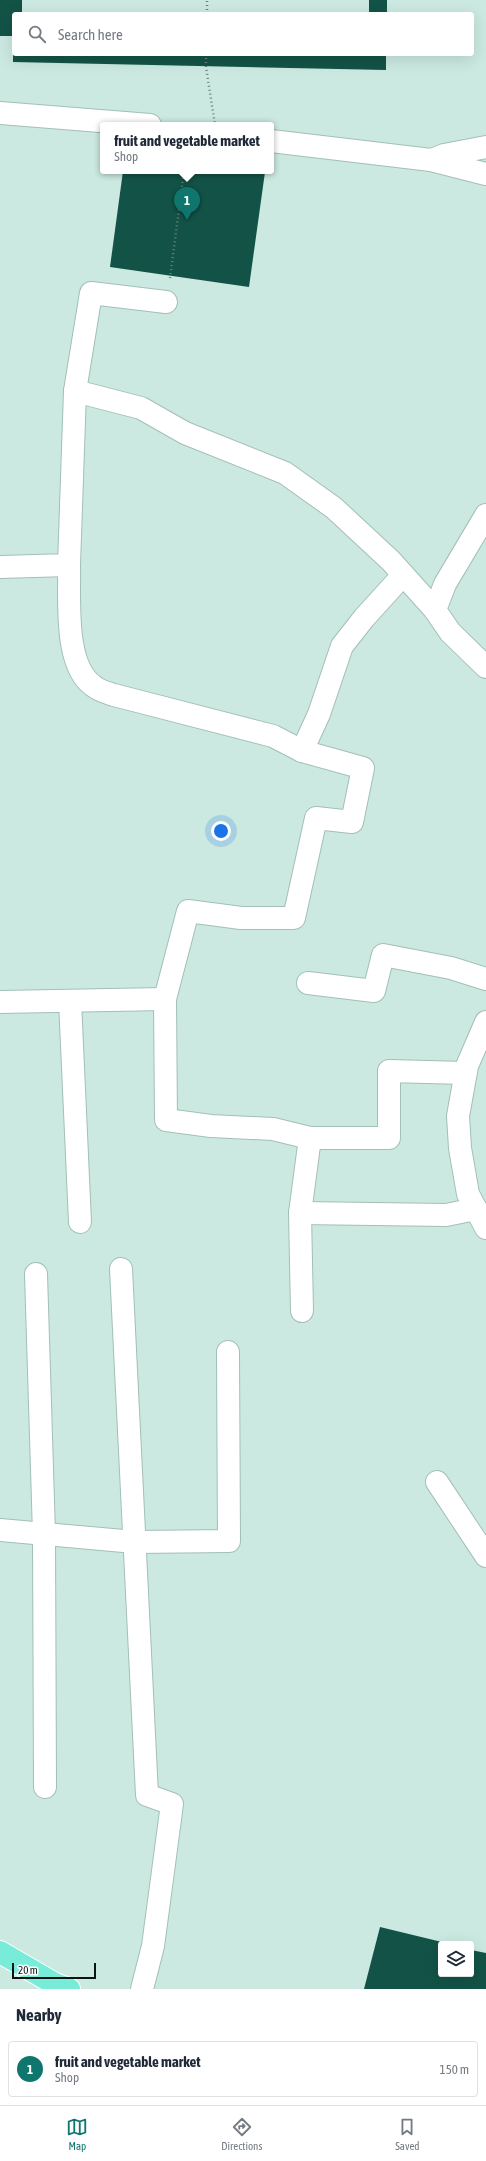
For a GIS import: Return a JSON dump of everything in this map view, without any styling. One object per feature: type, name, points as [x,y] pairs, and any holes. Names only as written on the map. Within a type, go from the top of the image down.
[{"type":"main road","points":[[0,1952],[55,1984],[69,1989]]},
{"type":"street","points":[[0,113],[112,122]]},
{"type":"street","points":[[274,141],[431,160],[486,174]]},
{"type":"street","points":[[431,160],[444,155],[486,147]]},
{"type":"street","points":[[166,302],[91,293],[75,391],[69,565],[71,639],[80,671],[94,687],[114,695],[273,736],[302,751],[363,768],[352,822],[316,818],[294,918],[241,918],[188,911],[164,999],[166,1120],[211,1126],[273,1129],[310,1138],[389,1138],[389,1071],[465,1073]]},
{"type":"street","points":[[75,391],[141,408],[185,433],[285,473],[334,508],[403,575],[435,610],[450,632],[486,667]]},
{"type":"street","points":[[435,610],[445,584],[486,515]]},
{"type":"street","points":[[0,567],[69,565]]},
{"type":"street","points":[[302,751],[319,714],[342,646],[364,618],[403,575]]},
{"type":"street","points":[[308,983],[374,991],[383,956],[451,968],[486,979]]},
{"type":"street","points":[[0,1002],[164,999]]},
{"type":"street","points":[[70,1001],[80,1222]]},
{"type":"street","points":[[486,1022],[465,1073],[458,1116],[459,1142],[468,1194],[486,1228]]},
{"type":"street","points":[[302,1311],[300,1213],[310,1138]]},
{"type":"street","points":[[300,1213],[446,1215],[476,1209]]},
{"type":"street","points":[[121,1269],[147,1795],[172,1804],[153,1946],[142,1989]]},
{"type":"street","points":[[36,1274],[44,1534],[46,1787]]},
{"type":"street","points":[[0,1530],[135,1542],[229,1541],[228,1352]]},
{"type":"street","points":[[437,1482],[486,1556]]},
{"type":"path","points":[[207,0],[207,12]]},
{"type":"path","points":[[206,56],[206,67],[215,122]]},
{"type":"path","points":[[166,302],[184,174]]},
{"type":"building","points":[[0,0],[22,0],[22,12],[12,12],[12,36],[0,36]]},
{"type":"building","points":[[369,0],[387,0],[387,12],[369,12]]},
{"type":"building","points":[[13,56],[386,56],[386,70],[13,62]]},
{"type":"building","points":[[123,174],[265,174],[249,287],[110,267]]},
{"type":"building","points":[[380,1927],[438,1941],[438,1977],[474,1977],[474,1951],[486,1953],[486,1989],[364,1989]]},
{"type":"place","name":"fruit and vegetable market","points":[[187,220]]}]
